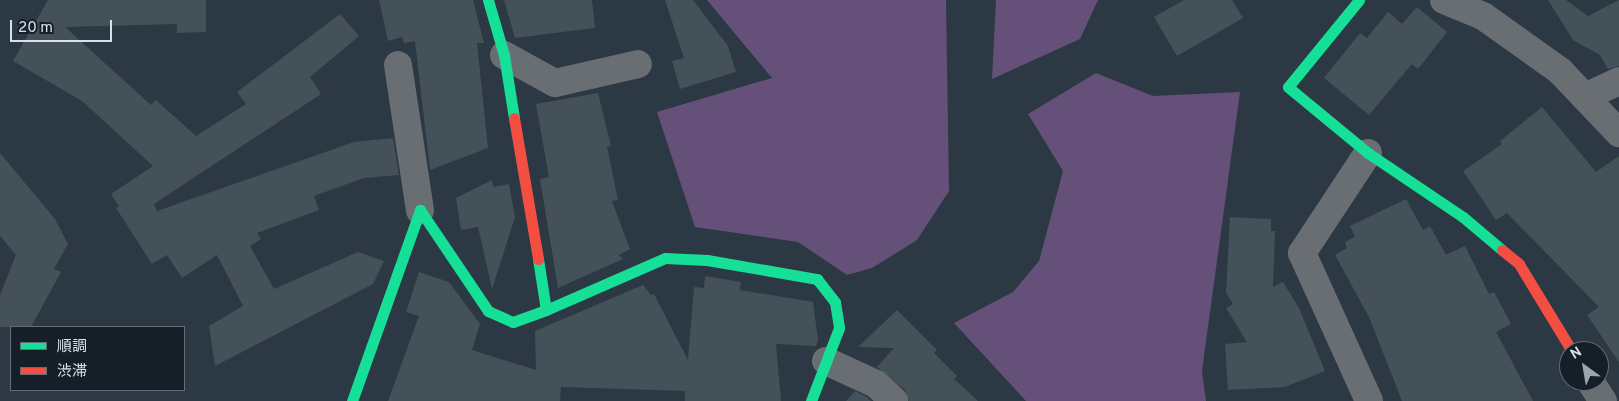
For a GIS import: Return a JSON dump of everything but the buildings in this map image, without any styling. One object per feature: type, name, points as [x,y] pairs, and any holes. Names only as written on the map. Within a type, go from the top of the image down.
[{"type":"street","points":[[488,0],[504,55],[546,310]]},
{"type":"street","points":[[1359,0],[1288,87],[1368,154],[1463,217],[1519,264],[1566,341]]},
{"type":"street","points":[[1444,0],[1483,16],[1560,71],[1619,133]]},
{"type":"street","points":[[504,55],[554,83],[638,64]]},
{"type":"street","points":[[398,65],[420,210],[488,311],[513,322],[546,310],[665,258],[806,275],[817,279],[835,302],[839,328],[811,401]]},
{"type":"street","points":[[1585,97],[1619,81]]},
{"type":"street","points":[[1368,154],[1302,253],[1369,401]]},
{"type":"street","points":[[352,401],[420,210]]},
{"type":"street","points":[[826,361],[876,384],[894,401]]},
{"type":"shaded area","points":[[707,0],[946,0],[949,191],[917,240],[872,268],[847,275],[798,242],[695,227],[657,112],[772,78]]},
{"type":"shaded area","points":[[996,0],[1098,0],[1080,39],[992,79]]},
{"type":"shaded area","points":[[1096,73],[1153,96],[1240,92],[1202,371],[1206,401],[1026,401],[954,323],[1013,292],[1039,261],[1063,171],[1028,114]]},
{"type":"traffic: fast","points":[[488,0],[504,55],[514,118]]},
{"type":"traffic: fast","points":[[1359,0],[1288,87],[1368,153],[1463,217],[1502,250]]},
{"type":"traffic: fast","points":[[352,401],[420,210],[488,311],[513,322],[546,310],[538,259]]},
{"type":"traffic: fast","points":[[546,310],[665,258],[707,260],[817,279],[835,302],[839,328],[811,401]]},
{"type":"traffic: jam","points":[[514,118],[538,259]]},
{"type":"traffic: jam","points":[[1502,250],[1519,264],[1566,341]]}]
